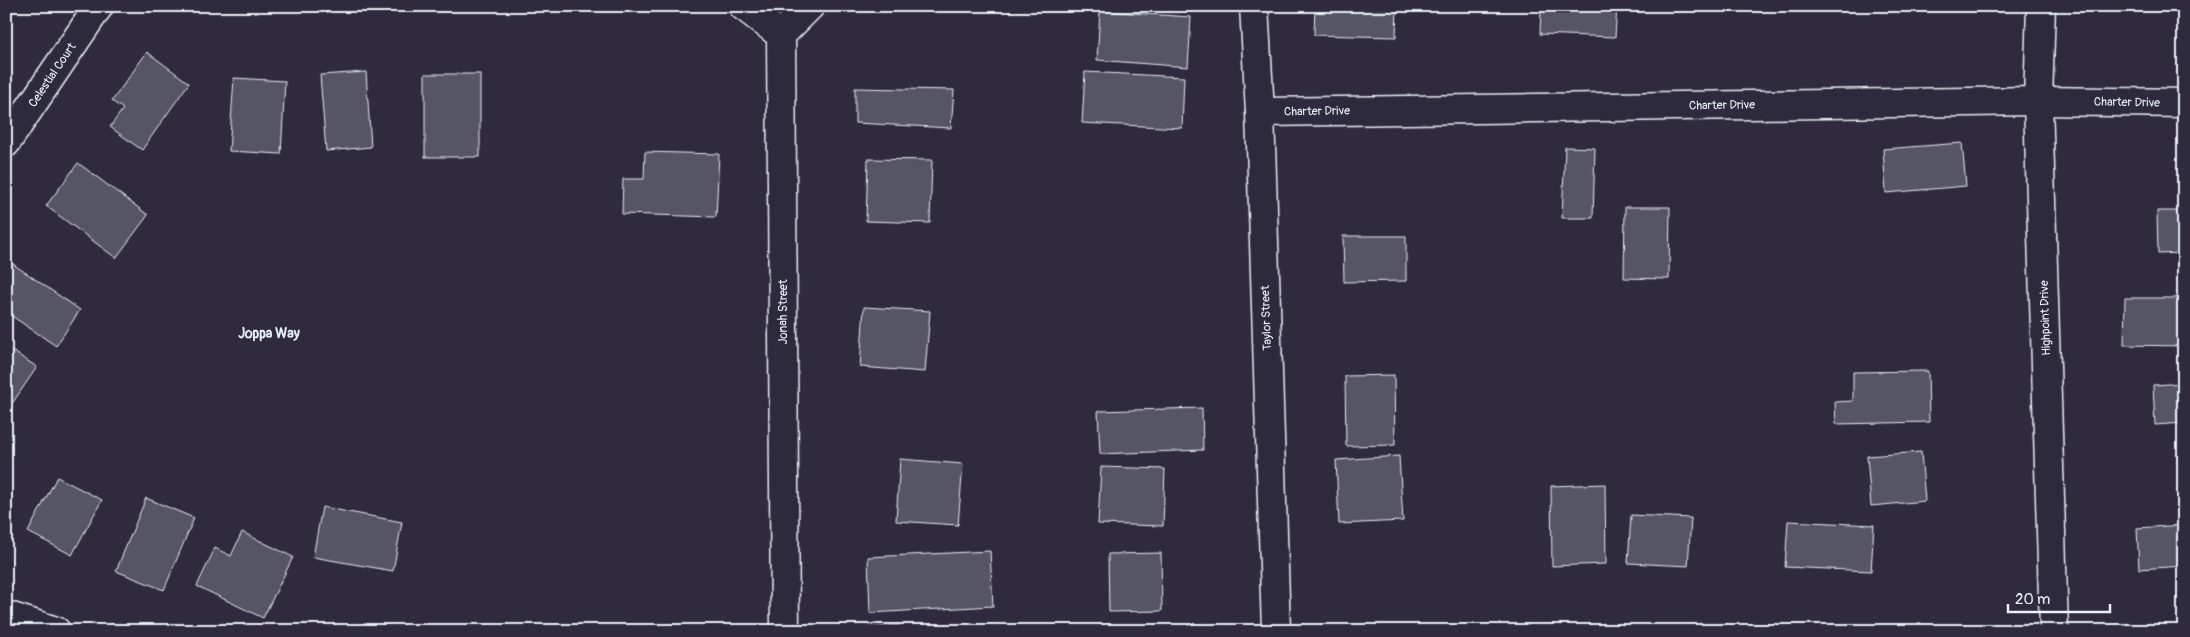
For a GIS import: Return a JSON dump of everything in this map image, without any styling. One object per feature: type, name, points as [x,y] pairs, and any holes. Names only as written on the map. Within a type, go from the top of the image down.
[{"type":"street","name":"Celestial Court","points":[[6,144],[99,6]]},
{"type":"street","points":[[743,6],[781,35],[810,6]]},
{"type":"street","name":"Taylor Street","points":[[1254,6],[1260,112],[1276,631]]},
{"type":"street","name":"Highpoint Drive","points":[[2041,6],[2038,101],[2054,631]]},
{"type":"street","name":"Jonah Street","points":[[781,35],[785,631]]},
{"type":"street","name":"Charter Drive","points":[[1260,112],[2038,101],[2184,103]]},
{"type":"street","points":[[6,614],[56,631]]},
{"type":"building","points":[[1315,6],[1397,6],[1396,37],[1314,35]]},
{"type":"building","points":[[1541,6],[1617,6],[1615,37],[1540,34]]},
{"type":"building","points":[[1100,11],[1191,17],[1188,67],[1097,60]]},
{"type":"building","points":[[147,52],[189,83],[142,150],[110,127],[123,109],[112,101]]},
{"type":"building","points":[[366,72],[371,147],[326,151],[320,75]]},
{"type":"building","points":[[1085,72],[1184,77],[1182,128],[1082,123]]},
{"type":"building","points":[[425,74],[480,74],[480,157],[425,157]]},
{"type":"building","points":[[234,78],[285,81],[281,154],[229,151]]},
{"type":"building","points":[[855,88],[954,90],[951,128],[855,123]]},
{"type":"building","points":[[1962,143],[1966,186],[1886,193],[1883,149]]},
{"type":"building","points":[[1565,147],[1595,148],[1593,218],[1562,218]]},
{"type":"building","points":[[645,152],[719,154],[716,217],[622,214],[623,179],[644,179]]},
{"type":"building","points":[[868,159],[932,160],[930,223],[866,221]]},
{"type":"building","points":[[78,163],[148,215],[116,258],[46,206]]},
{"type":"building","points":[[1625,207],[1670,207],[1669,279],[1624,278]]},
{"type":"building","points":[[2157,211],[2184,211],[2184,253],[2158,254]]},
{"type":"building","points":[[1343,236],[1406,236],[1406,281],[1344,282]]},
{"type":"building","points":[[10,262],[80,310],[56,346],[6,312],[6,268]]},
{"type":"building","points":[[2125,298],[2184,298],[2184,346],[2124,345]]},
{"type":"building","points":[[864,307],[930,311],[925,372],[860,367]]},
{"type":"building","points":[[6,347],[37,367],[7,411],[6,410]]},
{"type":"building","points":[[1928,371],[1929,422],[1836,424],[1835,402],[1853,401],[1853,372]]},
{"type":"building","points":[[1394,375],[1395,445],[1346,446],[1345,376]]},
{"type":"building","points":[[2184,383],[2184,423],[2155,425],[2153,385]]},
{"type":"building","points":[[1202,408],[1203,450],[1100,454],[1098,411]]},
{"type":"building","points":[[1921,452],[1925,501],[1871,506],[1867,456]]},
{"type":"building","points":[[1399,456],[1403,521],[1339,524],[1336,460]]},
{"type":"building","points":[[900,459],[963,464],[958,525],[896,521]]},
{"type":"building","points":[[1101,467],[1165,469],[1163,526],[1098,524]]},
{"type":"building","points":[[57,477],[102,500],[72,555],[28,532]]},
{"type":"building","points":[[1605,484],[1606,564],[1552,566],[1551,486]]},
{"type":"building","points":[[146,498],[194,518],[164,590],[116,571]]},
{"type":"building","points":[[322,507],[402,522],[393,571],[313,557]]},
{"type":"building","points":[[1631,515],[1691,518],[1688,566],[1628,563]]},
{"type":"building","points":[[1788,521],[1874,525],[1871,571],[1785,567]]},
{"type":"building","points":[[2184,525],[2184,566],[2139,569],[2137,528]]},
{"type":"building","points":[[242,532],[293,557],[263,618],[197,586],[215,548],[231,556]]},
{"type":"building","points":[[990,551],[993,606],[870,613],[868,557]]},
{"type":"building","points":[[1161,553],[1162,611],[1109,612],[1108,554]]},
{"type":"building","points":[[899,625],[900,631],[851,631],[851,630]]},
{"type":"district","name":"Joppa Way","points":[[269,333]]}]
